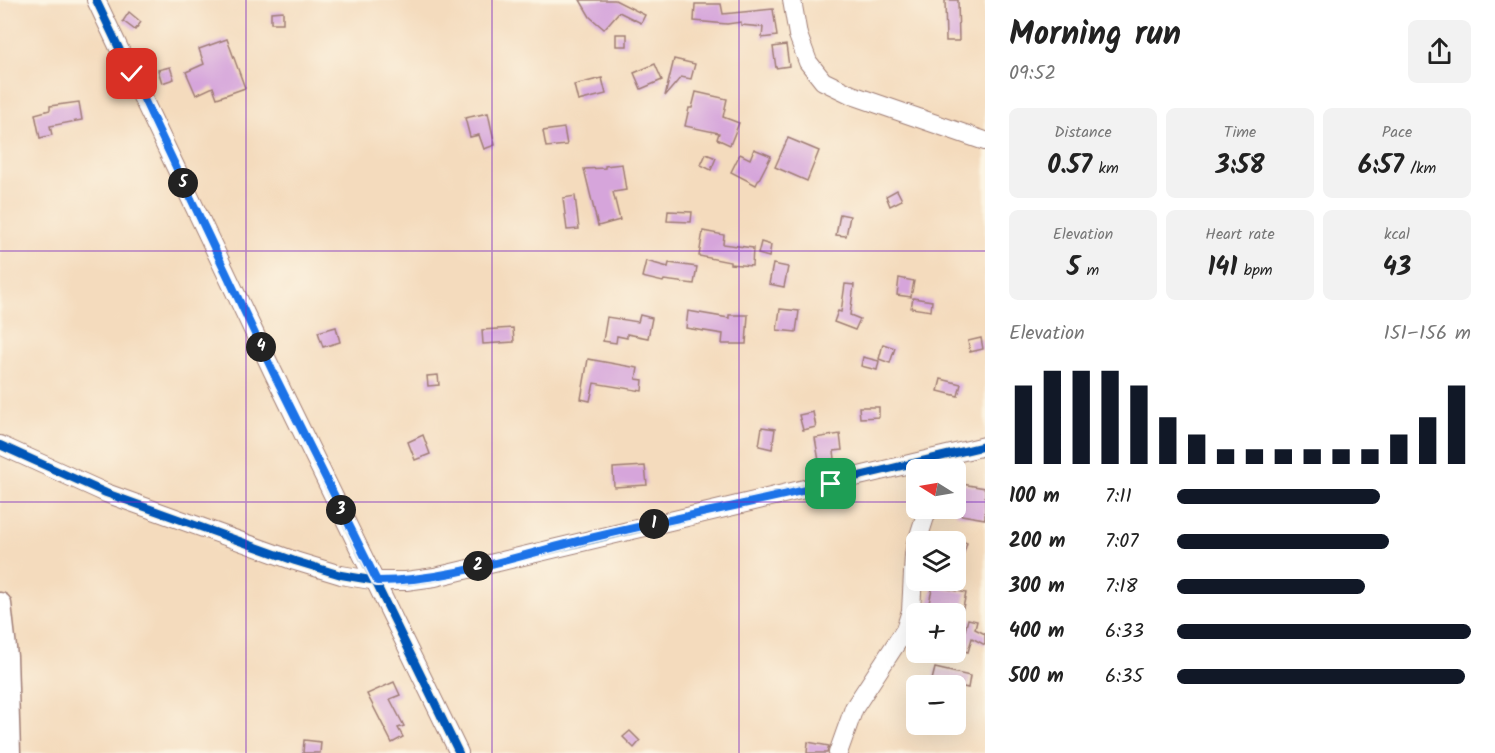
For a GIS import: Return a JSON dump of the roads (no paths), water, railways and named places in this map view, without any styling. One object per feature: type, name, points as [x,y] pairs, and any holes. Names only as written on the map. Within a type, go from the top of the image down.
[{"type":"main road","points":[[0,604],[6,657],[9,753]]},
{"type":"street","points":[[96,0],[273,372],[459,753]]},
{"type":"street","points":[[792,0],[798,35],[808,62],[823,81],[852,95],[985,141]]},
{"type":"street","points":[[0,445],[106,493],[191,524],[295,561],[341,575],[377,581],[406,581],[435,577],[584,540],[906,471]]},
{"type":"street","points":[[956,459],[985,446]]},
{"type":"street","points":[[838,753],[854,708],[905,630],[911,611],[912,591]]}]
